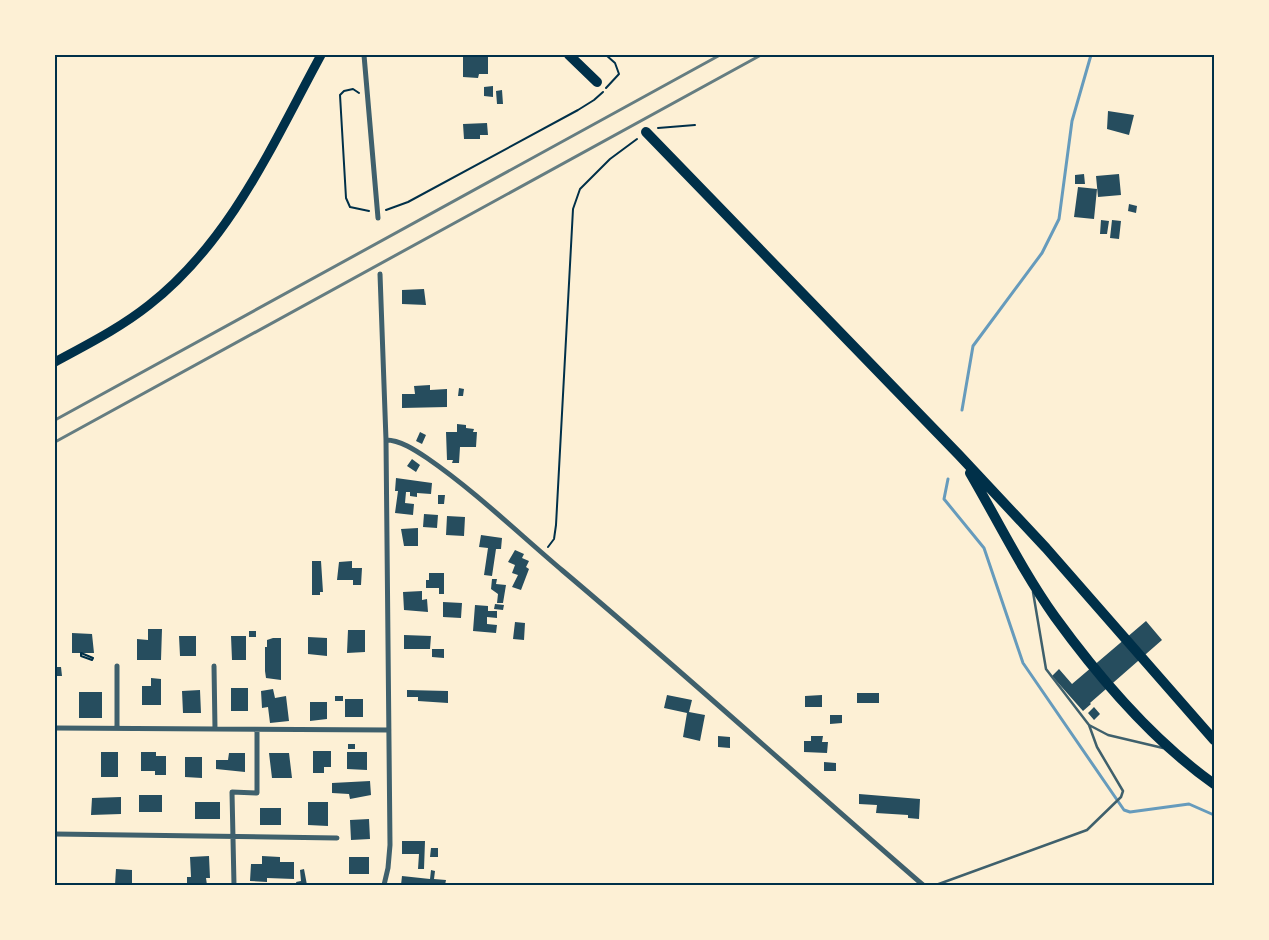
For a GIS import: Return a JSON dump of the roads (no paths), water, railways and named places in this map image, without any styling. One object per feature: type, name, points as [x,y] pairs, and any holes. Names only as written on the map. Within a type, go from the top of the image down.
[{"type":"highway","points":[[569,55],[597,82]]},
{"type":"highway","points":[[646,132],[959,455],[1052,556],[1214,740]]},
{"type":"highway","points":[[959,455],[1055,616],[1099,673],[1153,734],[1214,784]]},
{"type":"main road","points":[[55,362],[112,331],[150,304],[182,276],[209,245],[239,205],[321,55]]},
{"type":"street","points":[[364,55],[378,218]]},
{"type":"street","points":[[380,274],[386,440],[390,845],[384,885]]},
{"type":"street","points":[[386,440],[392,440],[428,458],[676,668],[923,885]]},
{"type":"street","points":[[117,666],[117,728]]},
{"type":"street","points":[[214,666],[215,729]]},
{"type":"street","points":[[55,728],[389,730]]},
{"type":"street","points":[[234,885],[232,792],[257,793],[256,730]]},
{"type":"street","points":[[55,834],[337,838]]},
{"type":"lane","points":[[936,885],[1079,834],[1094,825],[1121,797],[1123,791],[1105,762],[1089,725],[1046,669],[1032,578]]},
{"type":"lane","points":[[1089,725],[1108,735],[1170,749]]},
{"type":"waterway","points":[[962,410],[973,346],[1042,253],[1059,219],[1072,121],[1091,55]]},
{"type":"waterway","points":[[948,479],[944,499],[984,548],[1023,663],[1124,810],[1130,812],[1189,804],[1214,815]]},
{"type":"railway","points":[[55,420],[720,55]]},
{"type":"railway","points":[[55,442],[761,55]]}]
